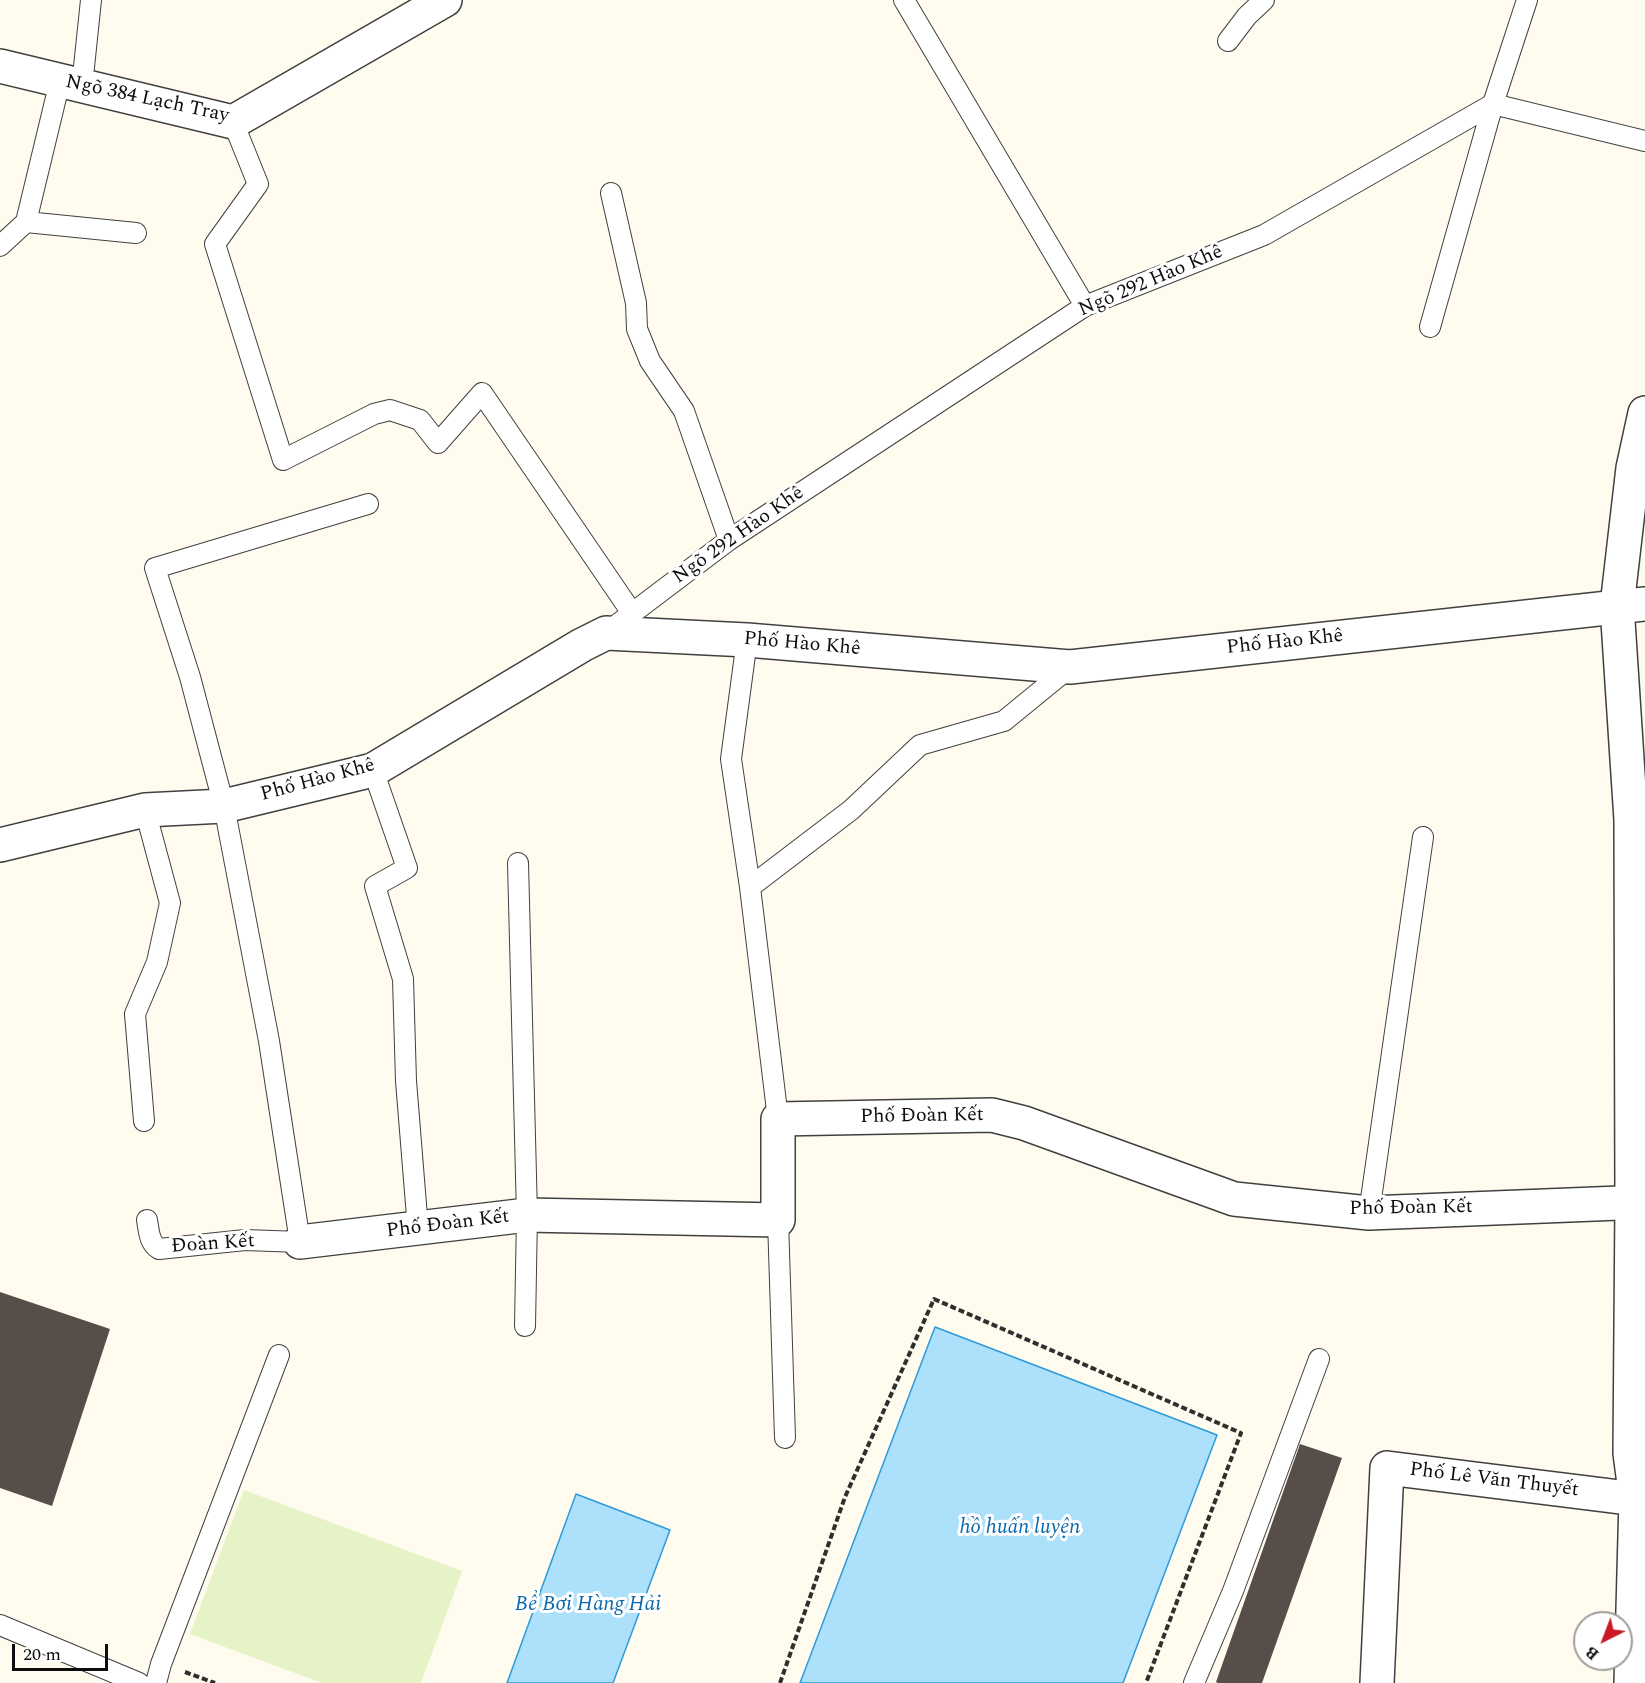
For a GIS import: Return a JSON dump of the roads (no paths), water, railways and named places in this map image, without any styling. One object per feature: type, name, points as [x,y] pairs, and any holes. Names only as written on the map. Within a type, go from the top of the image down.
[{"type":"street","name":"Ngõ 384 Lạch Tray","points":[[0,66],[233,122],[445,0]]},
{"type":"street","points":[[1631,1683],[1638,1453],[1639,1202],[1638,819],[1631,605],[1633,468],[1645,413]]},
{"type":"street","name":"Phố Hào Khê","points":[[0,844],[146,810],[224,806],[373,770],[582,645],[606,633],[747,640],[1070,667],[1631,605]]},
{"type":"street","name":"Phố Đoàn Kết","points":[[777,1119],[992,1115],[1023,1123],[1234,1199],[1369,1213],[1639,1202]]},
{"type":"street","points":[[777,1119],[778,1220]]},
{"type":"street","name":"Phố Đoàn Kết","points":[[300,1242],[527,1215],[778,1220]]},
{"type":"street","name":"Phố Lê Văn Thuyết","points":[[1377,1683],[1387,1468],[1636,1499]]},
{"type":"lane","points":[[0,246],[26,222],[71,84],[91,0]]},
{"type":"lane","points":[[904,0],[1085,306]]},
{"type":"lane","points":[[1228,41],[1247,16],[1264,0]]},
{"type":"lane","points":[[1430,327],[1493,104],[1527,0]]},
{"type":"lane","points":[[1493,104],[1645,141]]},
{"type":"lane","name":"Ngõ 292 Hào Khê","points":[[606,633],[729,540],[1085,306],[1264,235],[1493,104]]},
{"type":"lane","points":[[233,122],[258,184],[215,244],[283,460],[374,414],[390,410],[420,420],[438,443],[482,393],[632,613]]},
{"type":"lane","points":[[611,193],[636,303],[637,330],[650,361],[684,411],[729,540]]},
{"type":"lane","points":[[26,222],[136,233]]},
{"type":"lane","points":[[300,1242],[269,1041],[224,806],[190,677],[155,568],[368,504]]},
{"type":"lane","points":[[747,640],[731,759],[750,887],[777,1119]]},
{"type":"lane","points":[[750,887],[851,810],[920,745],[1004,721],[1070,667]]},
{"type":"lane","points":[[373,770],[407,868],[375,886],[404,979],[406,1081],[418,1229]]},
{"type":"lane","points":[[144,1121],[135,1014],[157,962],[170,903],[146,810]]},
{"type":"lane","points":[[1369,1213],[1423,837]]},
{"type":"lane","points":[[518,863],[527,1215],[525,1326]]},
{"type":"lane","name":"Đoàn Kết","points":[[147,1220],[151,1241],[159,1249],[245,1240],[300,1242]]},
{"type":"lane","points":[[778,1220],[785,1438]]},
{"type":"lane","points":[[156,1683],[161,1664],[279,1355]]},
{"type":"lane","points":[[1194,1683],[1233,1590],[1319,1359]]},
{"type":"lane","points":[[0,1625],[139,1683]]},
{"type":"water","name":"hồ huấn luyện","points":[[935,1327],[1217,1435],[1123,1683],[800,1683]]},
{"type":"water","name":"Bể Bơi Hàng Hải","points":[[576,1494],[670,1530],[613,1683],[507,1683]]}]
